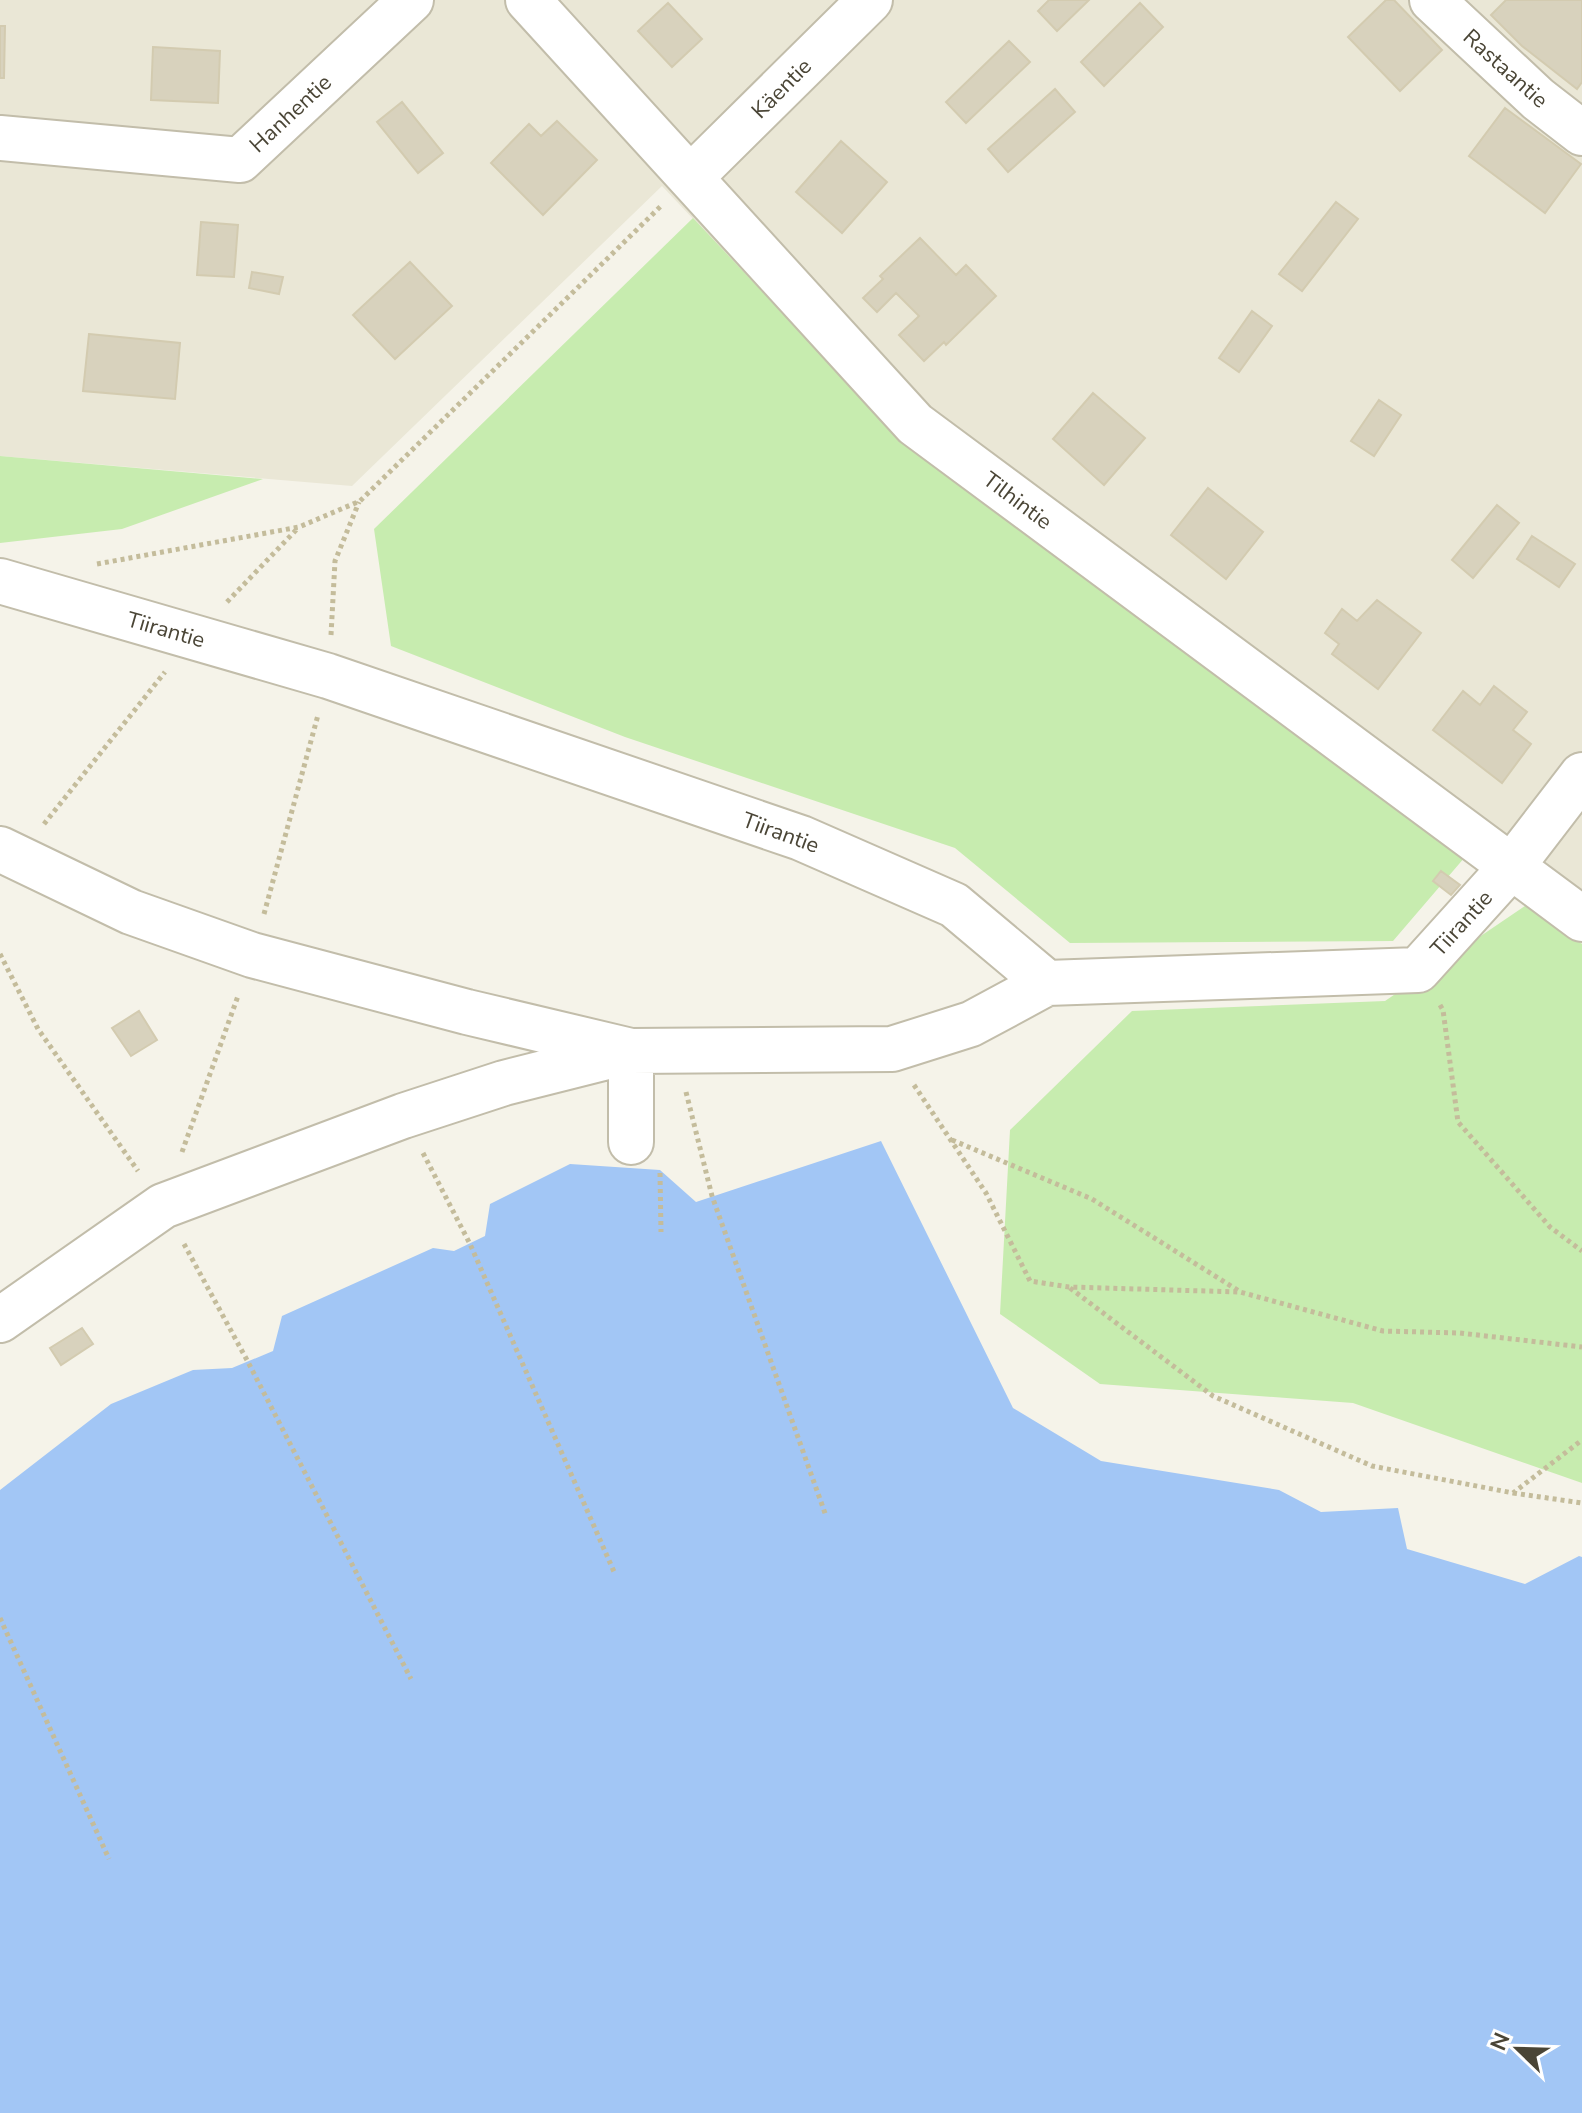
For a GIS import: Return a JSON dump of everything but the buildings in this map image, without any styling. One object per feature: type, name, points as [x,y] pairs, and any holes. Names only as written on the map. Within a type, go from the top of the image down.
[{"type":"street","name":"Hanhentie","points":[[0,138],[240,160],[411,0]]},
{"type":"street","name":"Tilhintie","points":[[528,0],[915,424],[1582,919]]},
{"type":"street","name":"Käentie","points":[[691,177],[870,0]]},
{"type":"street","name":"Rastaantie","points":[[1432,0],[1538,99],[1582,133]]},
{"type":"street","name":"Tiirantie","points":[[0,581],[328,676],[801,838],[954,905],[1047,983],[1418,970],[1512,866],[1582,775]]},
{"type":"street","points":[[9,853],[131,912],[252,955],[467,1012],[631,1051],[892,1049],[971,1024],[1047,983]]},
{"type":"street","points":[[0,1320],[163,1206],[403,1116],[504,1083],[631,1051]]},
{"type":"street","points":[[631,1051],[646,1156]]},
{"type":"path","points":[[95,564],[299,527],[360,501],[691,177]]},
{"type":"path","points":[[163,1206],[252,955],[328,676],[335,561],[360,501]]},
{"type":"path","points":[[9,853],[194,637],[299,527]]},
{"type":"path","points":[[0,954],[38,1029],[163,1206],[248,1362],[411,1679]]},
{"type":"path","points":[[1418,970],[1443,1010],[1458,1122],[1550,1227],[1582,1251]]},
{"type":"path","points":[[892,1049],[986,1193],[1030,1281],[1069,1287],[1240,1292],[1383,1331],[1460,1333],[1582,1347]]},
{"type":"path","points":[[676,1051],[712,1196],[826,1516]]},
{"type":"path","points":[[403,1116],[470,1244],[615,1574]]},
{"type":"path","points":[[949,1139],[1092,1199],[1240,1292]]},
{"type":"path","points":[[646,1156],[661,1232]]},
{"type":"path","points":[[1069,1287],[1213,1396],[1372,1466],[1582,1503]]},
{"type":"path","points":[[1513,1493],[1582,1440]]},
{"type":"path","points":[[0,1618],[109,1859]]},
{"type":"shaded area","points":[[0,0],[1582,0],[1582,944],[903,441],[662,186],[352,486],[0,456]]},
{"type":"green space","points":[[693,218],[903,441],[1465,857],[1393,941],[1070,943],[955,848],[625,737],[391,646],[374,529]]},
{"type":"green space","points":[[0,456],[263,479],[122,529],[0,543]]},
{"type":"green space","points":[[1528,904],[1582,944],[1582,1483],[1353,1403],[1100,1384],[1000,1314],[1010,1130],[1132,1011],[1385,1001]]},
{"type":"water","points":[[881,1141],[1013,1408],[1101,1461],[1279,1490],[1321,1512],[1398,1508],[1407,1549],[1525,1584],[1582,1557],[1582,2113],[0,2113],[0,1490],[111,1404],[193,1370],[232,1368],[273,1351],[282,1316],[433,1248],[454,1251],[485,1236],[490,1204],[570,1164],[660,1170],[696,1202]]}]
